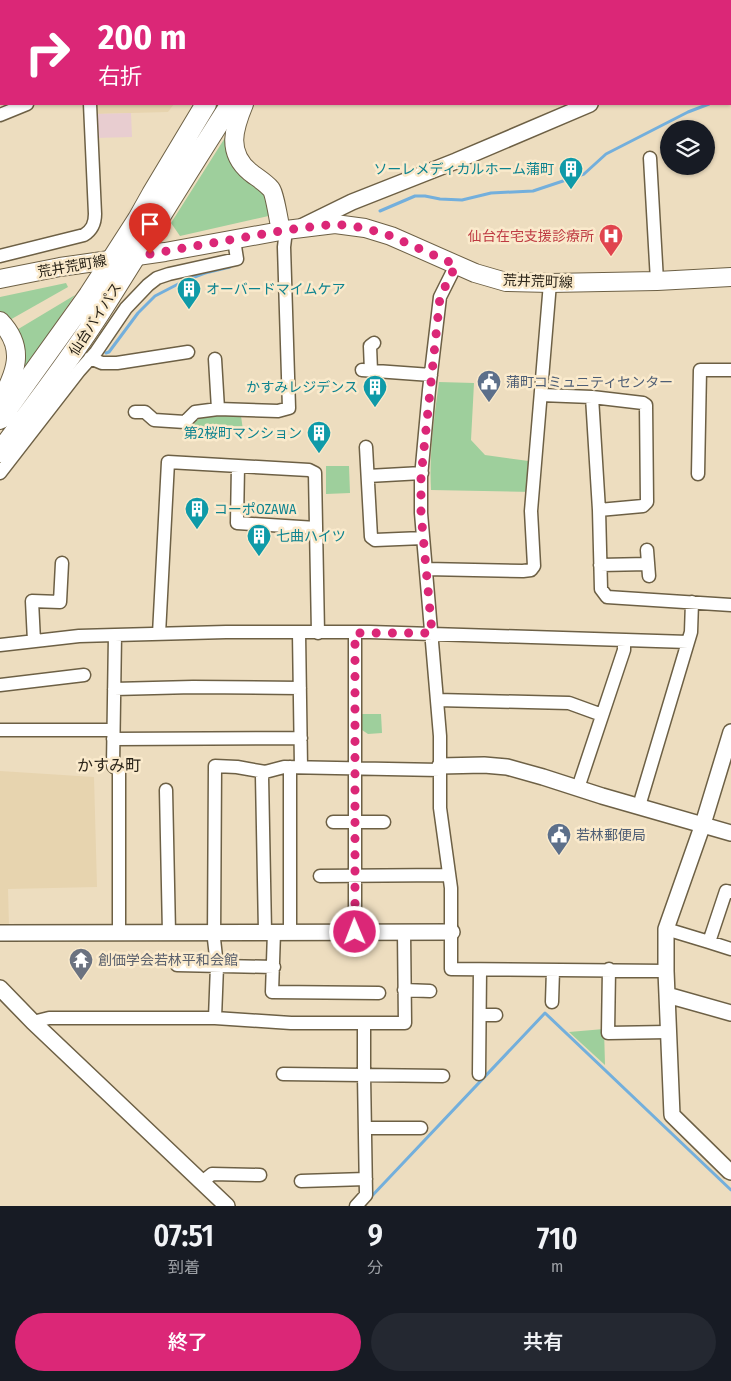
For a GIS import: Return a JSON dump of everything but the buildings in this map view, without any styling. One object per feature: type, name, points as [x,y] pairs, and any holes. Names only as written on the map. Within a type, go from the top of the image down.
[{"type":"highway","points":[[152,194],[154,168],[194,105]]},
{"type":"highway","name":"仙台バイパス","points":[[0,419],[83,303],[138,220],[205,105]]},
{"type":"highway","name":"仙台バイパス","points":[[0,452],[73,367],[108,301],[135,256],[230,105]]},
{"type":"main road","points":[[244,105],[234,130],[235,152],[248,171],[272,190],[289,230]]},
{"type":"main road","name":"荒井荒町線","points":[[0,280],[60,267],[335,224],[365,228],[404,241],[475,273],[506,282],[550,284],[731,277]]},
{"type":"main road","points":[[0,321],[8,329],[14,344],[17,363],[0,402]]},
{"type":"street","points":[[0,115],[25,105]]},
{"type":"street","points":[[0,256],[84,235],[93,227],[95,214],[90,105]]},
{"type":"street","points":[[253,105],[242,134],[242,141],[249,160],[267,176],[272,190]]},
{"type":"street","points":[[135,412],[145,412],[154,420],[184,422],[195,412],[218,409],[278,411],[289,408],[284,248],[289,230],[352,202],[456,161],[588,105]]},
{"type":"street","points":[[650,158],[657,281]]},
{"type":"street","points":[[0,473],[73,367],[90,358],[96,352],[126,308],[148,285],[157,278],[169,274],[237,259],[234,240]]},
{"type":"street","points":[[456,265],[440,297],[422,473],[421,513],[440,736],[440,808],[451,888],[451,969],[666,971]]},
{"type":"street","points":[[426,568],[523,571],[531,570],[534,566],[532,510],[550,284]]},
{"type":"street","points":[[0,330],[7,345],[10,362],[6,378],[0,386]]},
{"type":"street","points":[[374,343],[370,346],[366,371],[431,375]]},
{"type":"street","points":[[90,358],[102,363],[188,352]]},
{"type":"street","points":[[215,360],[218,409]]},
{"type":"street","points":[[698,474],[700,370],[731,370]]},
{"type":"street","points":[[541,395],[592,397],[643,403],[646,405],[647,502],[643,506],[599,510]]},
{"type":"street","points":[[592,397],[599,510],[601,589],[607,597],[731,605]]},
{"type":"street","points":[[366,447],[371,537],[375,540],[423,538]]},
{"type":"street","points":[[159,634],[168,462],[309,470],[315,474],[318,633]]},
{"type":"street","points":[[238,466],[237,523],[316,528]]},
{"type":"street","points":[[368,476],[422,473]]},
{"type":"street","points":[[600,565],[648,570],[647,550]]},
{"type":"street","points":[[34,641],[32,601],[60,602],[62,563]]},
{"type":"street","points":[[639,806],[691,632],[692,602]]},
{"type":"street","points":[[0,645],[79,636],[226,632],[432,633],[688,642]]},
{"type":"street","points":[[290,932],[296,767],[301,738],[300,633]]},
{"type":"street","points":[[355,633],[355,932]]},
{"type":"street","points":[[115,635],[112,766],[119,771],[120,932]]},
{"type":"street","points":[[578,788],[624,650],[624,640]]},
{"type":"street","points":[[0,685],[84,675]]},
{"type":"street","points":[[114,688],[300,688]]},
{"type":"street","points":[[437,700],[569,703],[602,715]]},
{"type":"street","points":[[0,730],[301,738]]},
{"type":"street","points":[[731,732],[703,824],[666,929],[672,1115],[731,1172]]},
{"type":"street","points":[[215,1018],[217,966],[214,933],[215,766],[237,767],[265,772],[275,768],[296,767],[440,768],[484,765],[507,767],[731,833]]},
{"type":"street","points":[[265,772],[262,776],[270,932],[274,968],[272,992],[379,993]]},
{"type":"street","points":[[166,790],[169,933]]},
{"type":"street","points":[[333,822],[384,822]]},
{"type":"street","points":[[320,876],[449,875]]},
{"type":"street","points":[[709,942],[726,891],[731,892]]},
{"type":"street","points":[[666,929],[731,949]]},
{"type":"street","points":[[33,1022],[49,1018],[215,1018],[292,1023],[405,1023],[404,932]]},
{"type":"street","points":[[0,933],[452,932]]},
{"type":"street","points":[[177,965],[274,968]]},
{"type":"street","points":[[609,969],[608,1033],[668,1032]]},
{"type":"street","points":[[479,1074],[480,970]]},
{"type":"street","points":[[552,1002],[553,970]]},
{"type":"street","points":[[0,988],[33,1022],[206,1178],[227,1206]]},
{"type":"street","points":[[404,990],[430,991]]},
{"type":"street","points":[[667,994],[731,1013]]},
{"type":"street","points":[[480,1015],[496,1015]]},
{"type":"street","points":[[356,1206],[366,1195],[364,1024]]},
{"type":"street","points":[[283,1074],[443,1076]]},
{"type":"street","points":[[365,1128],[422,1128]]},
{"type":"street","points":[[206,1178],[260,1174]]},
{"type":"street","points":[[301,1181],[366,1179]]},
{"type":"shaded area","points":[[94,105],[173,105],[168,112],[94,114]]},
{"type":"shaded area","points":[[131,113],[132,137],[95,138],[94,114]]},
{"type":"shaded area","points":[[0,771],[94,777],[97,887],[8,889],[9,926],[0,926]]},
{"type":"green space","points":[[228,133],[262,189],[273,215],[180,236],[171,223]]},
{"type":"green space","points":[[66,283],[68,287],[8,321],[0,311],[0,297]]},
{"type":"green space","points":[[75,295],[23,371],[15,331]]},
{"type":"green space","points":[[439,382],[474,383],[471,440],[485,455],[536,462],[533,492],[431,490],[431,450]]},
{"type":"green space","points":[[223,414],[241,416],[243,430],[191,427],[202,415]]},
{"type":"green space","points":[[326,466],[349,466],[350,493],[326,494]]},
{"type":"green space","points":[[362,714],[381,714],[382,733],[368,734],[362,730]]},
{"type":"green space","points":[[604,1029],[605,1065],[569,1032]]},
{"type":"waterway","points":[[380,211],[415,196],[462,200],[491,193],[533,191],[584,174],[606,154],[688,112],[706,105]]},
{"type":"waterway","points":[[106,353],[109,352],[138,313],[155,296],[184,281],[205,273],[230,267]]},
{"type":"waterway","points":[[370,1198],[545,1013],[731,1190]]},
{"type":"place","name":"ソーレメディカルホーム蒲町","points":[[571,190]]},
{"type":"place","name":"仙台在宅支援診療所","points":[[611,257]]},
{"type":"place","name":"オーバードマイムケア","points":[[189,310]]},
{"type":"place","name":"蒲町コミュニティセンター","points":[[489,403]]},
{"type":"place","name":"かすみレジデンス","points":[[375,408]]},
{"type":"place","name":"第2桜町マンション","points":[[319,454]]},
{"type":"place","name":"コーポOZAWA","points":[[197,530]]},
{"type":"place","name":"七曲ハイツ","points":[[259,557]]},
{"type":"place","name":"若林郵便局","points":[[559,856]]},
{"type":"place","name":"創価学会若林平和会館","points":[[81,981]]},
{"type":"district","name":"かすみ町","points":[[109,765]]},
{"type":"route","points":[[150,254],[286,230],[335,224],[365,228],[391,236],[456,265],[440,297],[421,477],[421,513],[432,633],[355,633],[355,932]]}]
